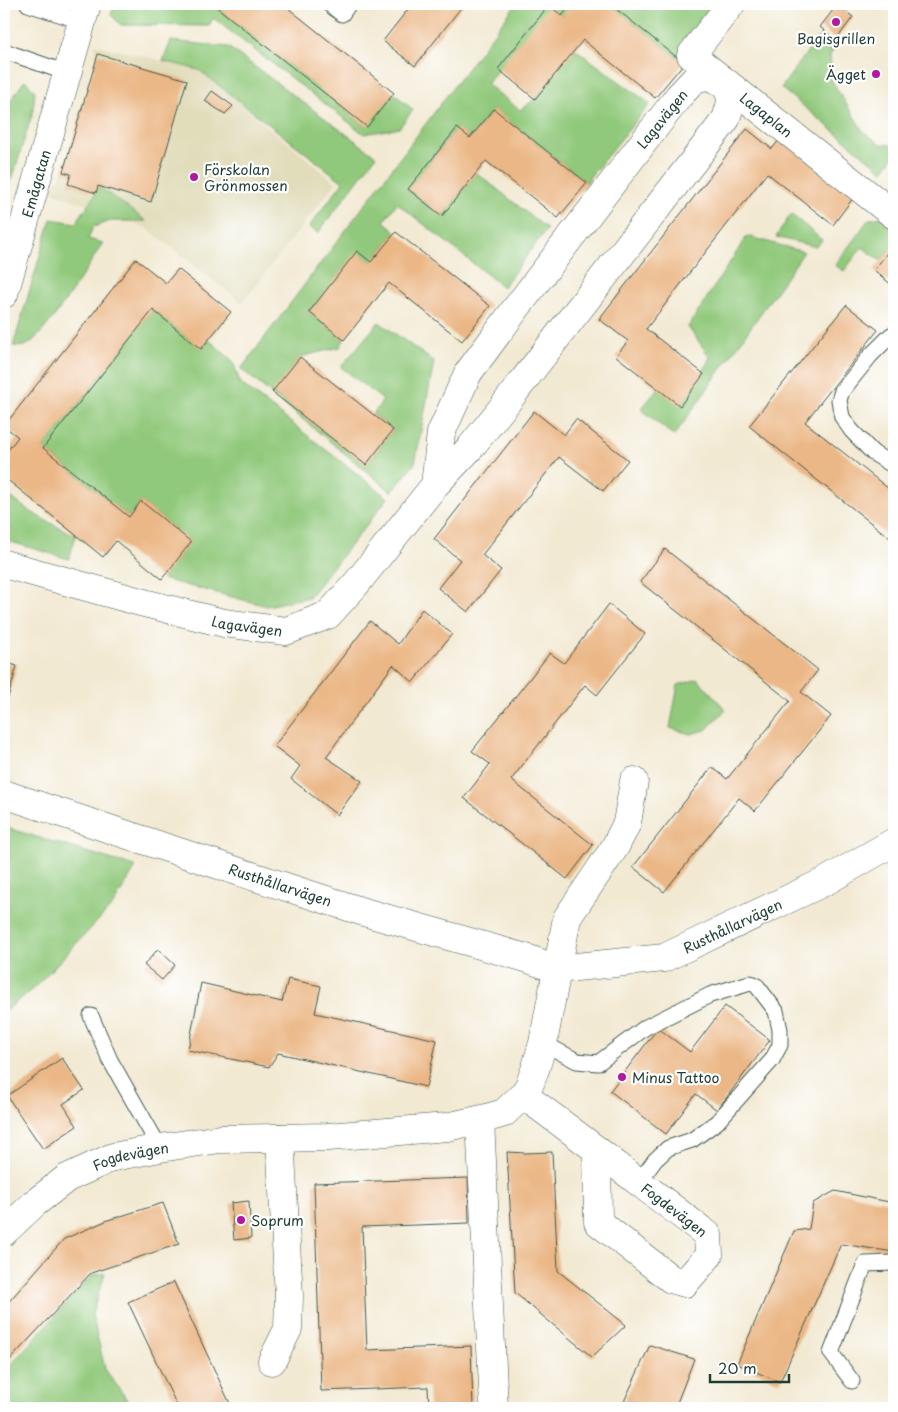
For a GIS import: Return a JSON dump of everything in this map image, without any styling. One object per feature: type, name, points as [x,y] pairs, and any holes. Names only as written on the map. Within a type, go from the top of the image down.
[{"type":"street","name":"Lagaplan","points":[[731,4],[691,55],[894,215]]},
{"type":"street","name":"Emågatan","points":[[4,294],[84,13]]},
{"type":"street","name":"Lagavägen","points":[[4,566],[224,623],[286,631],[328,615],[356,584],[435,485],[470,448],[503,407],[726,119],[732,99],[726,86],[710,76],[696,78],[679,96],[473,366],[441,433],[435,485]]},
{"type":"street","points":[[557,969],[567,918],[615,847],[627,823],[634,782]]},
{"type":"street","name":"Rusthållarvägen","points":[[4,794],[364,912],[526,958],[557,969],[664,958],[826,881],[894,842]]},
{"type":"street","name":"Fogdevägen","points":[[4,1232],[35,1203],[67,1178],[113,1157],[220,1139],[328,1137],[447,1127],[504,1113],[523,1095],[529,1086],[535,1070],[543,1043],[557,969]]},
{"type":"street","name":"Fogdevägen","points":[[523,1095],[597,1150],[708,1235],[709,1255],[685,1283],[671,1280],[598,1222],[597,1150]]},
{"type":"street","points":[[480,1120],[494,1408]]},
{"type":"street","points":[[272,1361],[288,1329],[290,1296],[280,1138]]},
{"type":"lane","name":"Emågatan","points":[[28,4],[84,13]]},
{"type":"lane","points":[[330,4],[342,14],[349,4]]},
{"type":"lane","points":[[4,51],[67,73]]},
{"type":"lane","points":[[894,334],[870,356],[842,391],[840,400],[842,417],[851,430],[873,453],[894,466]]},
{"type":"lane","points":[[543,1043],[577,1061],[598,1063],[646,1027],[710,995],[750,983],[757,986],[776,1011],[780,1030],[780,1045],[772,1060],[717,1122],[692,1140],[668,1148],[655,1160],[639,1182]]},
{"type":"lane","points":[[91,1016],[110,1060],[160,1148]]},
{"type":"lane","points":[[852,1381],[831,1353],[865,1264],[894,1263]]},
{"type":"shaded area","name":"Förskolan Grönmossen","points":[[94,44],[199,70],[336,183],[242,303],[147,228],[50,191],[63,172],[98,54]]},
{"type":"green space","points":[[115,4],[215,4],[366,127],[394,93],[413,110],[399,128],[364,134],[213,18],[209,26],[121,25],[111,15]]},
{"type":"green space","points":[[516,4],[571,4],[562,16],[549,6],[487,84],[520,110],[535,99],[575,49],[650,104],[589,178],[587,183],[494,109],[470,138],[456,128],[408,190],[442,216],[477,173],[547,229],[503,287],[397,203],[384,221],[396,232],[371,262],[357,252],[309,312],[344,340],[340,347],[300,357],[273,392],[366,465],[393,430],[373,414],[383,400],[341,367],[379,322],[434,362],[415,463],[392,492],[241,369]]},
{"type":"green space","points":[[610,4],[731,4],[684,63]]},
{"type":"green space","points":[[818,37],[834,51],[830,54],[832,81],[863,131],[880,144],[894,145],[894,156],[883,171],[781,88]]},
{"type":"green space","points":[[171,41],[228,47],[376,156],[318,233],[309,227],[343,182],[199,70],[163,61]]},
{"type":"green space","points":[[25,80],[35,91],[33,111],[12,180],[4,177],[4,106],[6,107]]},
{"type":"green space","points":[[98,186],[146,221],[111,221],[93,227],[88,239],[103,243],[67,299],[34,340],[25,346],[13,346],[51,219],[76,223],[96,193]]},
{"type":"green space","points":[[791,214],[822,240],[816,247],[776,237]]},
{"type":"green space","points":[[883,217],[894,229],[894,244],[881,261],[862,247],[844,271],[835,265],[869,219]]},
{"type":"green space","points":[[747,236],[804,252],[674,436],[641,409],[658,389],[700,379],[710,357],[688,327]]},
{"type":"green space","points":[[153,310],[201,349],[209,340],[233,361],[240,383],[388,498],[309,597],[267,606],[162,579],[191,542],[141,501],[129,517],[43,448]]},
{"type":"green space","points":[[4,491],[38,516],[76,535],[69,559],[4,540]]},
{"type":"green space","points":[[698,679],[726,710],[706,730],[690,734],[670,728],[678,685]]},
{"type":"green space","points":[[4,827],[136,867],[113,905],[34,988],[4,1012]]},
{"type":"green space","points":[[105,1273],[92,1314],[105,1369],[133,1408],[4,1408],[4,1372],[92,1275]]},
{"type":"building","points":[[215,4],[283,4],[394,93],[367,127]]},
{"type":"building","points":[[412,4],[464,4],[415,66],[383,41]]},
{"type":"building","points":[[571,4],[610,4],[684,63],[655,98],[583,40],[535,99],[498,69],[549,5],[562,16]]},
{"type":"building","name":"Bagisgrillen","points":[[837,5],[853,17],[836,40],[820,27]]},
{"type":"building","points":[[98,54],[187,80],[151,202],[98,186],[96,193],[68,184],[71,174],[63,172]]},
{"type":"building","points":[[212,91],[233,106],[225,114],[205,101]]},
{"type":"building","points":[[494,109],[587,183],[558,218],[486,161],[442,216],[408,189],[457,128],[470,138]]},
{"type":"building","points":[[747,129],[772,149],[782,136],[856,194],[833,225],[767,173],[646,329],[704,374],[680,406],[616,356],[628,341],[599,319]]},
{"type":"building","points":[[396,232],[490,306],[462,341],[389,283],[344,340],[309,312],[357,251],[371,262]]},
{"type":"building","points":[[894,244],[894,287],[874,270]]},
{"type":"building","points":[[136,259],[166,283],[178,269],[231,312],[201,349],[153,310],[43,448],[129,517],[141,501],[191,542],[162,579],[116,541],[103,557],[4,477],[4,455],[18,437],[4,426]]},
{"type":"building","points":[[846,305],[878,330],[805,422],[894,493],[894,533],[890,538],[749,426]]},
{"type":"building","points":[[300,357],[393,430],[366,465],[272,392]]},
{"type":"building","points":[[534,411],[564,435],[576,419],[628,460],[603,491],[559,457],[482,555],[501,570],[468,612],[438,588],[460,560],[434,539]]},
{"type":"building","points":[[665,549],[818,670],[801,692],[831,716],[755,811],[739,798],[664,892],[633,867],[712,767],[727,779],[790,701],[640,582]]},
{"type":"building","points":[[609,604],[645,634],[597,695],[585,685],[511,780],[593,845],[567,879],[464,798],[490,764],[472,751],[550,653],[564,663]]},
{"type":"building","points":[[422,609],[452,634],[413,682],[393,665],[326,757],[362,781],[337,815],[291,779],[300,766],[274,746],[370,621],[398,644]]},
{"type":"building","points":[[4,662],[17,666],[6,704],[4,703]]},
{"type":"building","points":[[158,949],[175,965],[162,980],[144,965]]},
{"type":"building","points":[[288,979],[321,986],[315,1013],[437,1040],[426,1087],[278,1053],[269,1067],[188,1050],[201,983],[282,1002]]},
{"type":"building","points":[[725,1006],[770,1040],[717,1110],[696,1094],[666,1134],[610,1091],[658,1028],[690,1052]]},
{"type":"building","points":[[62,1058],[84,1090],[63,1104],[77,1126],[43,1149],[7,1096]]},
{"type":"building","points":[[507,1152],[552,1152],[558,1271],[626,1325],[592,1357],[515,1293]]},
{"type":"building","points":[[468,1178],[469,1223],[362,1227],[367,1350],[471,1346],[473,1408],[429,1408],[428,1387],[321,1391],[314,1183]]},
{"type":"building","points":[[835,1191],[894,1203],[894,1252],[841,1244],[780,1382],[737,1364],[794,1231],[809,1229],[813,1203]]},
{"type":"building","name":"Soprum","points":[[249,1201],[251,1238],[234,1240],[231,1203]]},
{"type":"building","points":[[163,1203],[179,1244],[91,1273],[4,1366],[4,1307],[64,1239],[108,1220]]},
{"type":"building","points":[[174,1282],[232,1408],[178,1408],[128,1302]]},
{"type":"building","points":[[650,1345],[694,1359],[675,1408],[621,1408]]},
{"type":"place","name":"Bagisgrillen","points":[[836,22]]},
{"type":"place","name":"Ägget","points":[[876,74]]},
{"type":"place","name":"Förskolan Grönmossen","points":[[194,177]]},
{"type":"place","name":"Minus Tattoo","points":[[622,1077]]},
{"type":"place","name":"Soprum","points":[[241,1220]]}]
